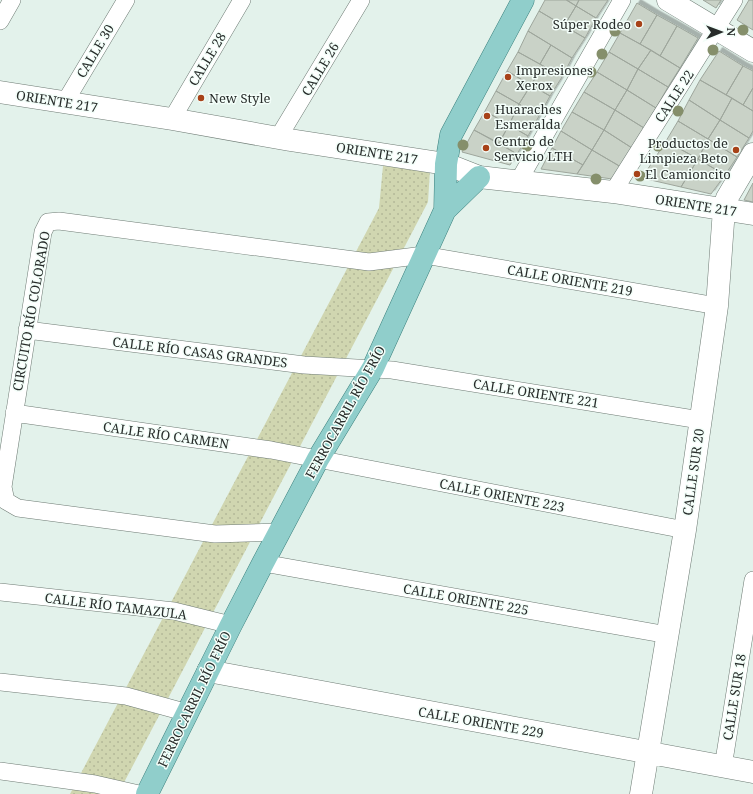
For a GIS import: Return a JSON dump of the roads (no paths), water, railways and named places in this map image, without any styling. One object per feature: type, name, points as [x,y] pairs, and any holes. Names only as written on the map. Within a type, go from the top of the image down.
[{"type":"main road","name":"FERROCARRIL RÍO FRÍO","points":[[147,794],[231,625],[318,459],[373,368],[445,210],[446,164],[451,136],[523,0]]},
{"type":"main road","points":[[445,210],[480,177]]},
{"type":"street","points":[[0,21],[12,0]]},
{"type":"street","name":"CALLE 30","points":[[65,102],[126,0]]},
{"type":"street","name":"CALLE 28","points":[[172,119],[242,0]]},
{"type":"street","name":"CALLE 26","points":[[278,138],[361,0]]},
{"type":"street","points":[[518,182],[622,0]]},
{"type":"street","points":[[668,0],[753,51]]},
{"type":"street","name":"CALLE 22","points":[[613,192],[734,0]]},
{"type":"street","name":"ORIENTE 217","points":[[0,92],[446,164],[480,177],[613,192],[753,214]]},
{"type":"street","name":"CALLE SUR 20","points":[[641,794],[685,530],[716,306],[724,209],[727,198],[753,154]]},
{"type":"street","name":"CIRCUITO RÍO COLORADO","points":[[280,532],[216,534],[18,508],[6,501],[3,487],[14,413],[43,232],[48,222],[59,221],[369,262],[424,254]]},
{"type":"street","name":"CALLE ORIENTE 219","points":[[424,254],[716,306]]},
{"type":"street","name":"CALLE RÍO CASAS GRANDES","points":[[27,330],[304,365],[373,368]]},
{"type":"street","name":"CALLE ORIENTE 221","points":[[373,368],[700,420]]},
{"type":"street","name":"CALLE RÍO CARMEN","points":[[14,413],[271,450],[318,459]]},
{"type":"street","name":"CALLE ORIENTE 223","points":[[318,459],[685,530]]},
{"type":"street","name":"CALLE ORIENTE 225","points":[[263,563],[668,635]]},
{"type":"street","name":"CALLE SUR 18","points":[[722,767],[753,580]]},
{"type":"street","name":"CALLE RÍO TAMAZULA","points":[[0,592],[174,611],[231,625]]},
{"type":"street","name":"CALLE ORIENTE 229","points":[[208,671],[753,772]]},
{"type":"street","points":[[0,682],[126,696],[188,713]]},
{"type":"street","points":[[0,771],[95,784],[139,794]]},
{"type":"place","name":"Súper Rodeo","points":[[639,24]]},
{"type":"place","name":"Impresiones Xerox","points":[[508,77]]},
{"type":"place","name":"New Style","points":[[201,98]]},
{"type":"place","name":"Huaraches Esmeralda","points":[[487,116]]},
{"type":"place","name":"Centro de Servicio LTH","points":[[486,148]]},
{"type":"place","name":"Productos de Limpieza Beto","points":[[736,150]]},
{"type":"place","name":"El Camioncito","points":[[637,174]]}]
